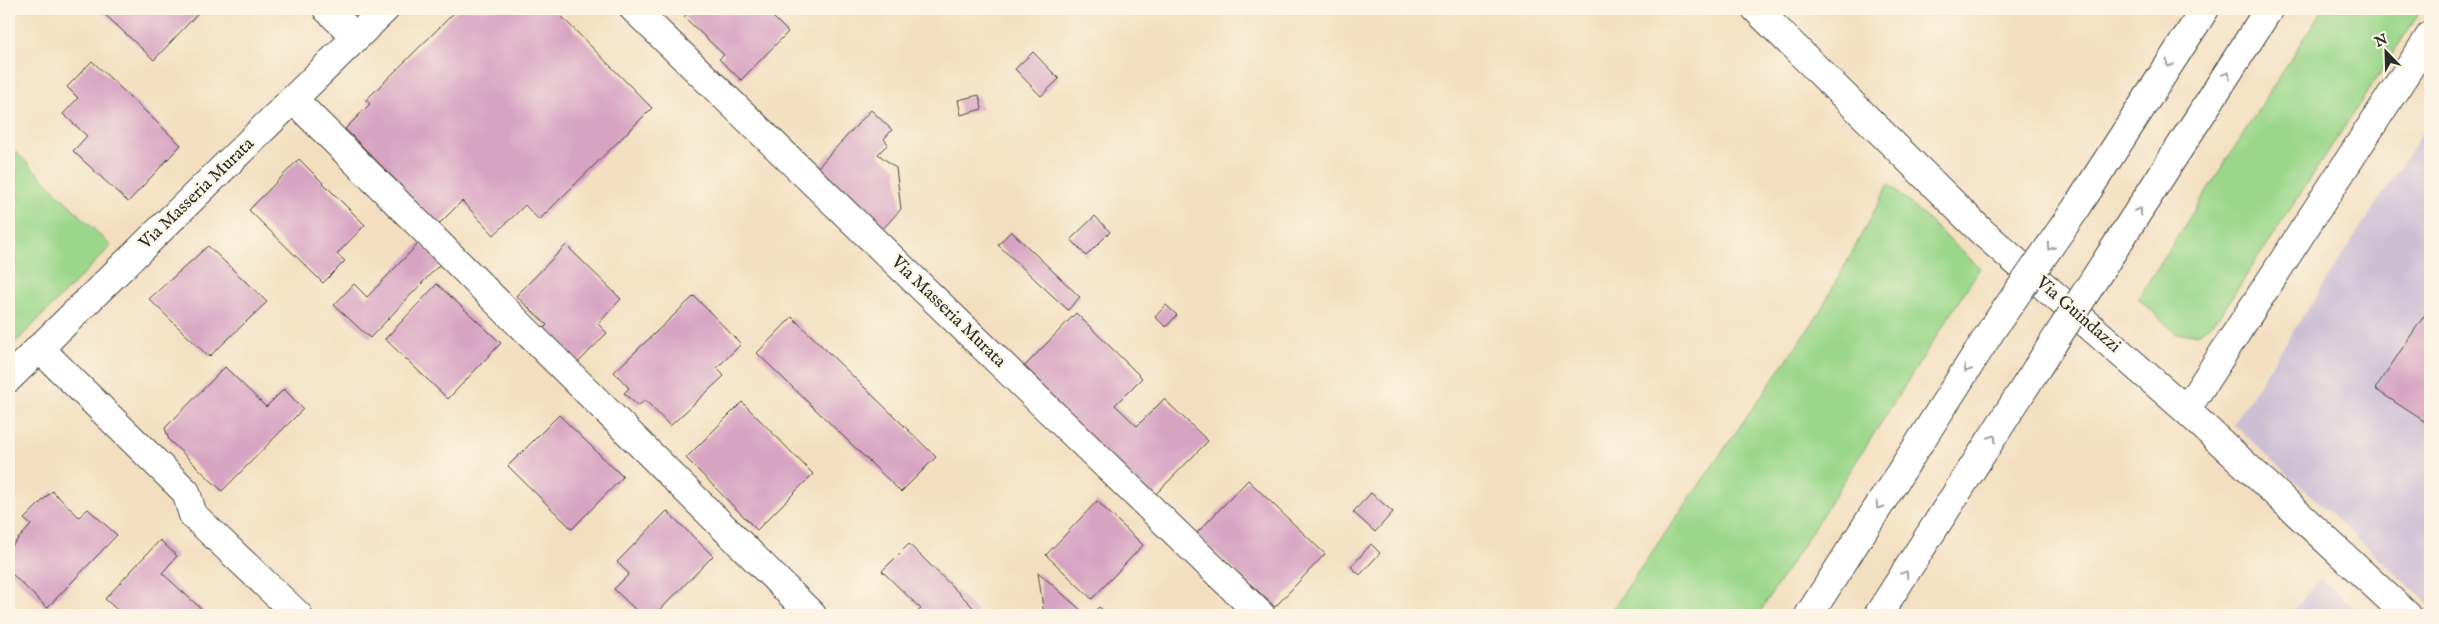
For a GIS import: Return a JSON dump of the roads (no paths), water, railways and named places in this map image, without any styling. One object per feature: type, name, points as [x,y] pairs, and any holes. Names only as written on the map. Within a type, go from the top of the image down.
[{"type":"main road","points":[[327,9],[356,37]]},
{"type":"main road","name":"Via Masseria Murata","points":[[12,369],[39,348],[385,9]]},
{"type":"main road","name":"Via Masseria Murata","points":[[634,9],[1261,615]]},
{"type":"main road","name":"Via Guindazzi","points":[[1756,9],[1981,231],[2186,410],[2407,615]]},
{"type":"main road","points":[[1808,615],[1994,328],[2077,207],[2205,9]]},
{"type":"main road","points":[[1878,615],[2269,9]]},
{"type":"main road","points":[[2186,410],[2430,36]]},
{"type":"main road","points":[[294,100],[812,615]]},
{"type":"main road","points":[[39,348],[186,492],[193,514],[298,615]]}]
